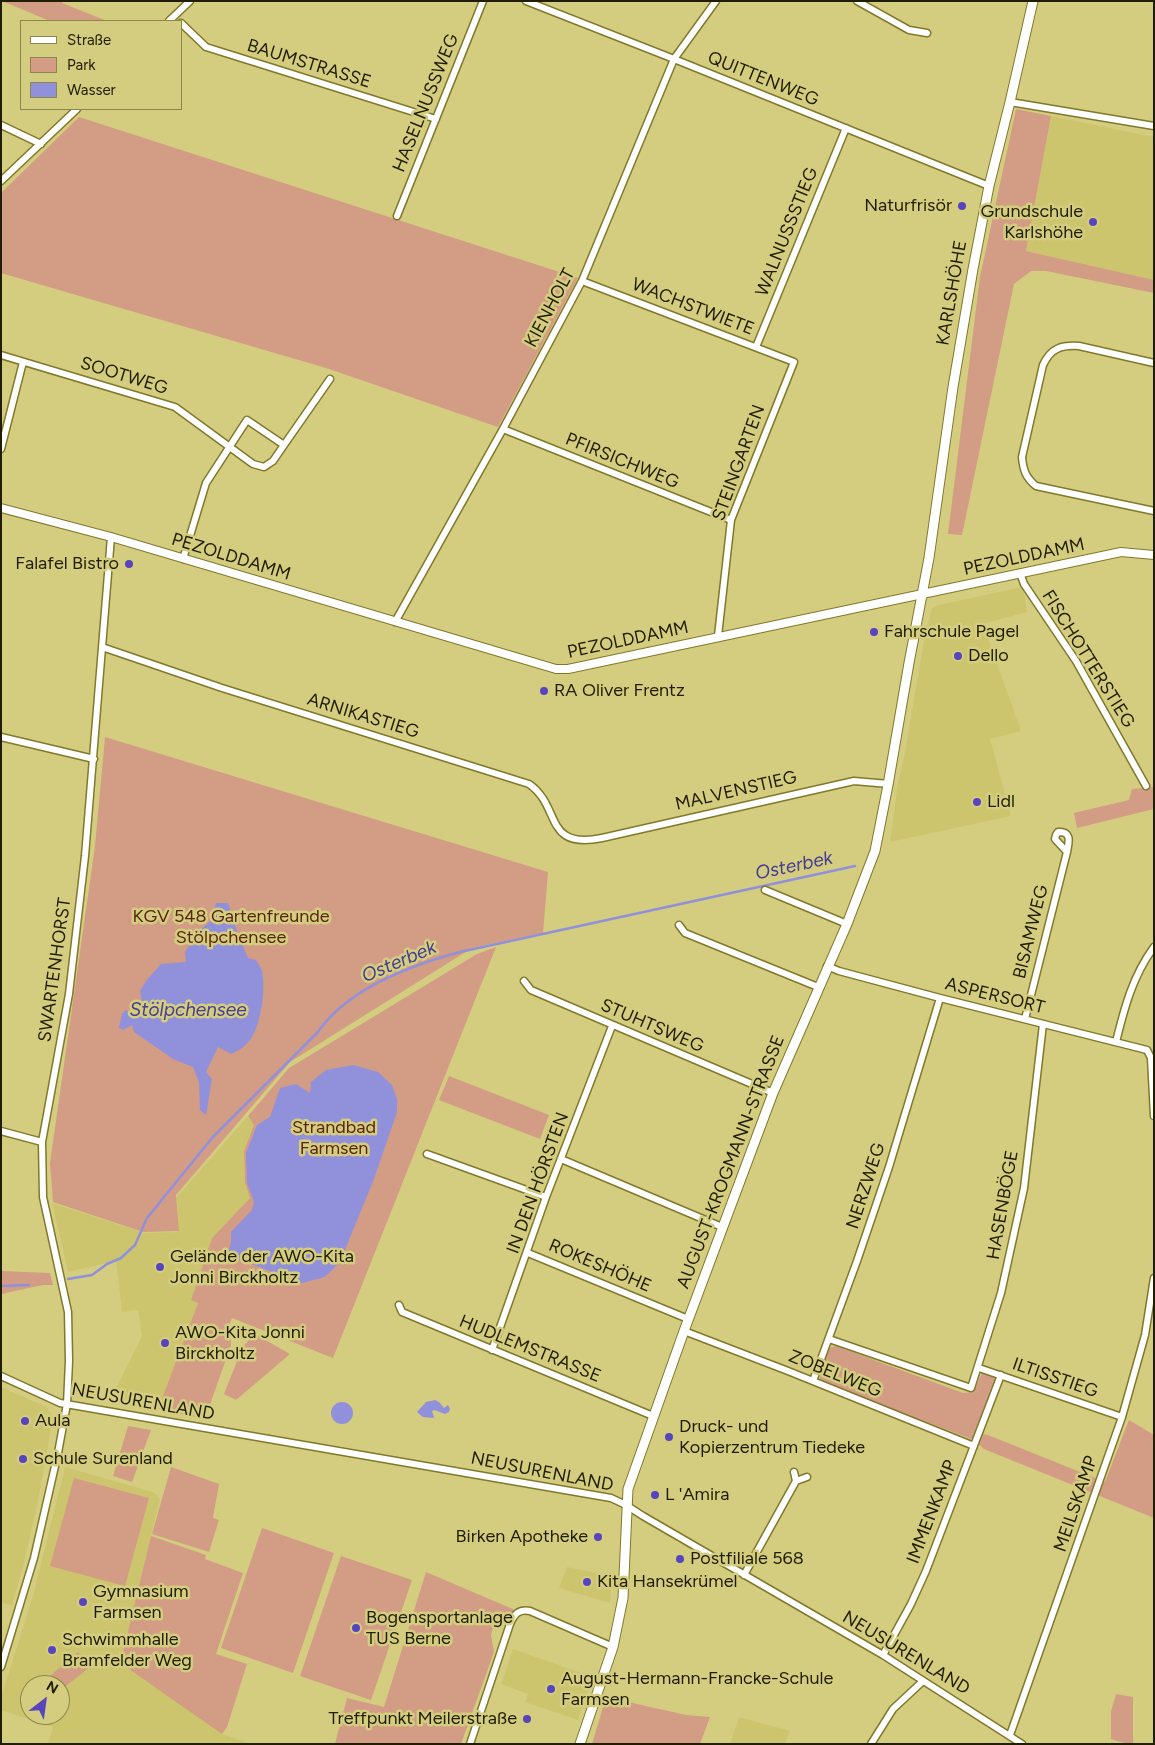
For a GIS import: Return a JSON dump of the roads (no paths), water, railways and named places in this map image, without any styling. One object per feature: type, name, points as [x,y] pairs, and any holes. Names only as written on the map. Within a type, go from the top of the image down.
[{"type":"main road","name":"KARLSHÖHE","points":[[922,594],[967,299],[989,186],[1033,1]]},
{"type":"main road","name":"AUGUST-KROGMANN-STRASSE","points":[[580,1744],[613,1647],[623,1598],[628,1489],[688,1319],[773,1093],[847,924],[874,851],[889,784],[922,594]]},
{"type":"street","points":[[176,20],[190,1]]},
{"type":"street","name":"HASELNUSSWEG","points":[[397,216],[483,1]]},
{"type":"street","name":"QUITTENWEG","points":[[526,1],[989,186]]},
{"type":"street","name":"KIENHOLT","points":[[395,622],[582,281],[674,59],[716,1]]},
{"type":"street","points":[[857,1],[909,30],[926,32]]},
{"type":"street","name":"BAUMSTRASSE","points":[[182,25],[206,47],[436,119]]},
{"type":"street","points":[[1010,102],[1154,126]]},
{"type":"street","points":[[1,181],[76,110]]},
{"type":"street","points":[[1,125],[40,144]]},
{"type":"street","name":"WALNUSSSTIEG","points":[[756,347],[846,128]]},
{"type":"street","name":"WACHSTWIETE","points":[[582,281],[794,362]]},
{"type":"street","points":[[1154,363],[1079,346],[1066,345],[1056,348],[1047,356],[1043,365],[1022,457],[1023,467],[1028,480],[1036,486],[1154,512]]},
{"type":"street","name":"SOOTWEG","points":[[1,355],[175,407],[253,464],[264,467],[273,461],[284,445]]},
{"type":"street","points":[[1,449],[23,362]]},
{"type":"street","name":"STEINGARTEN","points":[[718,636],[731,520],[794,362]]},
{"type":"street","points":[[183,559],[206,483],[247,420],[284,445],[330,378]]},
{"type":"street","name":"PFIRSICHWEG","points":[[502,430],[731,520]]},
{"type":"street","name":"PEZOLDDAMM","points":[[1,508],[110,537],[556,669],[568,669],[1121,552],[1154,555]]},
{"type":"street","name":"SWARTENHORST","points":[[1,1667],[34,1558],[60,1444],[67,1404],[68,1312],[42,1197],[42,1142],[69,994],[85,856],[110,537]]},
{"type":"street","name":"FISCHOTTERSTIEG","points":[[1020,573],[1024,584],[1076,661],[1146,786]]},
{"type":"street","name":"ARNIKASTIEG","points":[[102,647],[222,688],[529,784],[546,801],[554,825],[564,834],[577,840],[592,840]]},
{"type":"street","points":[[1,737],[94,759]]},
{"type":"street","name":"MALVENSTIEG","points":[[592,840],[854,781],[889,784]]},
{"type":"street","name":"BISAMWEG","points":[[1025,1019],[1067,852]]},
{"type":"street","points":[[765,890],[847,924]]},
{"type":"street","points":[[679,925],[685,933],[818,987]]},
{"type":"street","points":[[1116,1042],[1125,1006],[1133,985],[1146,957],[1154,947]]},
{"type":"street","name":"ASPERSORT","points":[[827,966],[839,971],[940,998],[1147,1050],[1151,1058],[1154,1116]]},
{"type":"street","name":"STUHTSWEG","points":[[524,981],[531,990],[773,1093]]},
{"type":"street","name":"NERZWEG","points":[[813,1381],[889,1167],[940,998]]},
{"type":"street","name":"HASENBÖGE","points":[[971,1388],[1001,1293],[1024,1188],[1043,1024]]},
{"type":"street","name":"IN DEN HÖRSTEN","points":[[492,1350],[546,1197],[612,1026]]},
{"type":"street","points":[[1,1130],[42,1142]]},
{"type":"street","points":[[427,1154],[546,1197]]},
{"type":"street","points":[[562,1159],[722,1227]]},
{"type":"street","name":"ROKESHÖHE","points":[[528,1252],[688,1319]]},
{"type":"street","name":"MEILSKAMP","points":[[1010,1735],[1122,1417],[1145,1335],[1154,1278]]},
{"type":"street","name":"HUDLEMSTRASSE","points":[[399,1305],[402,1312],[653,1416]]},
{"type":"street","name":"ZOBELWEG","points":[[684,1331],[974,1446]]},
{"type":"street","name":"ZOBELWEG","points":[[829,1339],[971,1388]]},
{"type":"street","name":"ILTISSTIEG","points":[[978,1368],[1122,1417]]},
{"type":"street","name":"NEUSURENLAND","points":[[1,1376],[56,1402],[611,1498],[883,1655],[1022,1744]]},
{"type":"street","name":"IMMENKAMP","points":[[883,1655],[911,1604],[922,1579],[1001,1376]]},
{"type":"street","points":[[794,1472],[796,1481]]},
{"type":"street","points":[[744,1575],[796,1481],[806,1477]]},
{"type":"street","points":[[470,1744],[517,1612],[523,1610],[530,1611],[613,1647]]},
{"type":"street","points":[[871,1744],[893,1709],[922,1680]]},
{"type":"water","name":"Stölpchensee","points":[[216,903],[228,903],[248,958],[256,960],[262,970],[263,987],[260,1016],[250,1040],[246,1045],[231,1054],[218,1047],[206,1072],[212,1079],[206,1115],[200,1110],[199,1082],[193,1067],[173,1059],[134,1032],[132,1025],[123,1030],[119,1028],[122,1014],[126,1010],[135,1015],[142,1002],[140,991],[161,964],[186,962],[185,952],[200,930],[211,921]]},
{"type":"water","points":[[353,1065],[378,1072],[392,1085],[397,1099],[397,1112],[374,1179],[340,1262],[325,1277],[302,1283],[227,1255],[231,1243],[231,1232],[252,1210],[254,1202],[247,1183],[246,1153],[257,1125],[270,1117],[280,1088],[296,1084],[310,1093],[311,1082],[326,1070]]},
{"type":"water","points":[[435,1400],[444,1408],[448,1405],[449,1412],[445,1414],[434,1410],[432,1411],[433,1418],[423,1417],[417,1412],[426,1402]]},
{"type":"water","points":[[342,1402],[350,1405],[353,1413],[350,1421],[342,1424],[334,1421],[331,1413],[334,1405]]},
{"type":"waterway","name":"Osterbek","points":[[68,1279],[92,1275],[107,1264],[121,1258],[135,1245],[147,1218],[212,1138],[318,1032],[330,1017],[363,991],[382,981],[422,964],[460,952],[855,866]]},
{"type":"waterway","name":"Osterbek","points":[[1,1286],[29,1285]]},
{"type":"place","name":"Naturfrisör","points":[[962,206]]},
{"type":"place","name":"Grundschule Karlshöhe","points":[[1093,222]]},
{"type":"place","name":"Falafel Bistro","points":[[129,564]]},
{"type":"place","name":"Fahrschule Pagel","points":[[874,632]]},
{"type":"place","name":"Dello","points":[[958,656]]},
{"type":"place","name":"RA Oliver Frentz","points":[[544,691]]},
{"type":"place","name":"Lidl","points":[[977,802]]},
{"type":"place","name":"Gelände der AWO-Kita Jonni Birckholtz","points":[[160,1267]]},
{"type":"place","name":"AWO-Kita Jonni Birckholtz","points":[[165,1343]]},
{"type":"place","name":"Aula","points":[[25,1421]]},
{"type":"place","name":"Druck- und Kopierzentrum Tiedeke","points":[[669,1437]]},
{"type":"place","name":"Schule Surenland","points":[[23,1459]]},
{"type":"place","name":"L 'Amira","points":[[655,1495]]},
{"type":"place","name":"Birken Apotheke","points":[[598,1537]]},
{"type":"place","name":"Postfiliale 568","points":[[680,1559]]},
{"type":"place","name":"Kita Hansekrümel","points":[[587,1582]]},
{"type":"place","name":"Gymnasium Farmsen","points":[[83,1602]]},
{"type":"place","name":"Bogensportanlage TUS Berne","points":[[356,1628]]},
{"type":"place","name":"Schwimmhalle Bramfelder Weg","points":[[52,1650]]},
{"type":"place","name":"August-Hermann-Francke-Schule Farmsen","points":[[551,1689]]},
{"type":"place","name":"Treffpunkt Meilerstraße","points":[[527,1719]]},
{"type":"park label","name":"KGV 548 Gartenfreunde Stölpchensee","points":[[231,928]]},
{"type":"park label","name":"Strandbad Farmsen","points":[[334,1138]]}]
